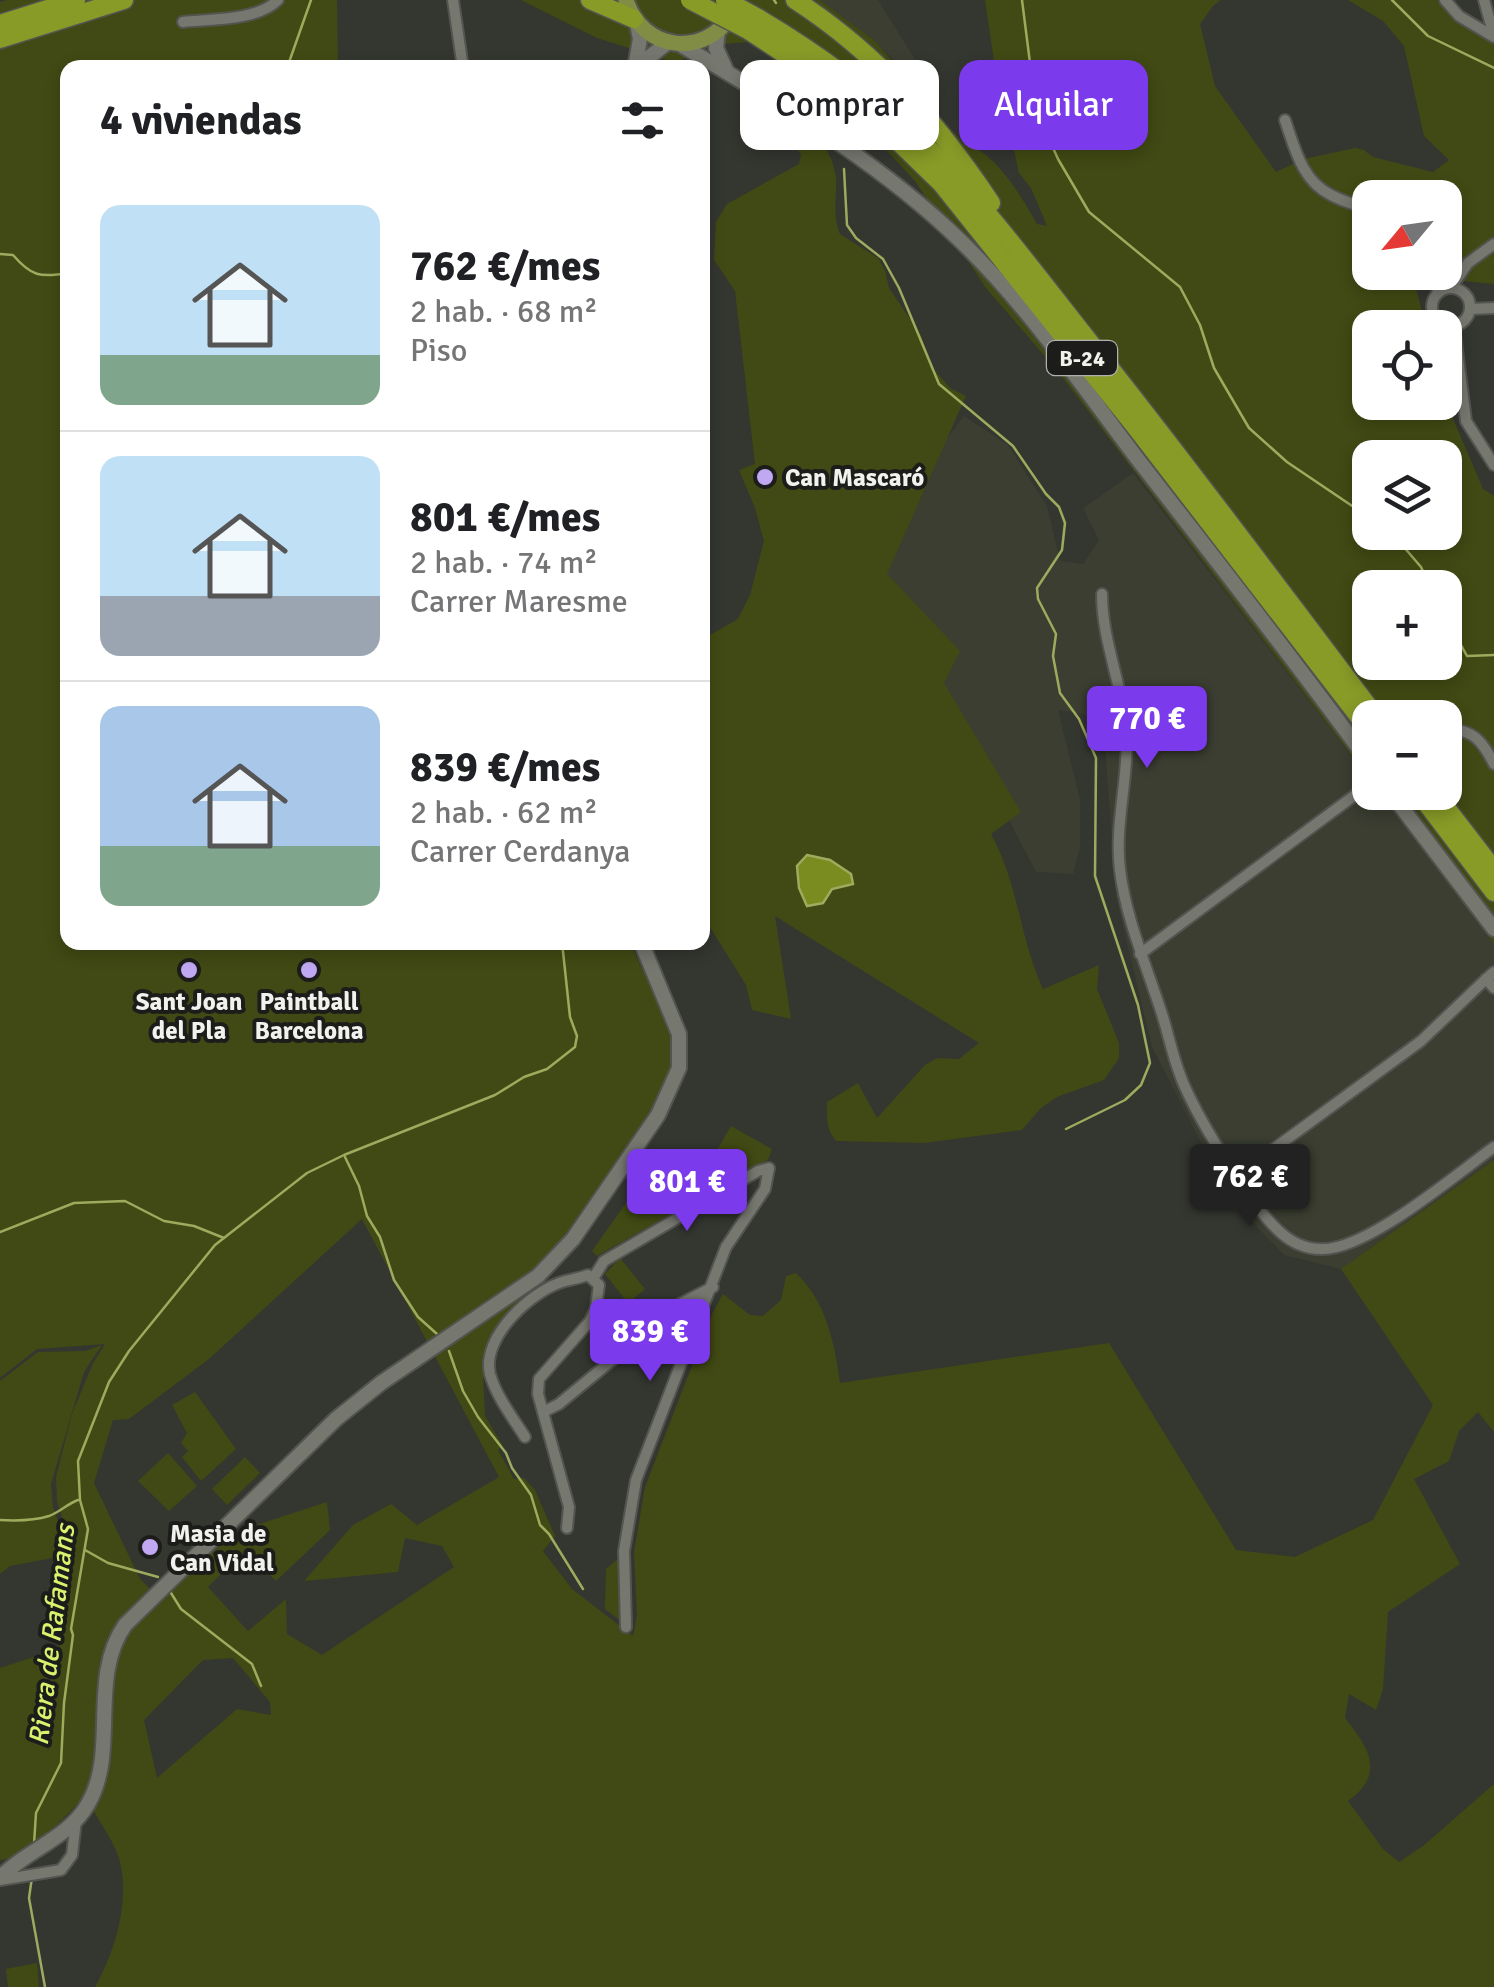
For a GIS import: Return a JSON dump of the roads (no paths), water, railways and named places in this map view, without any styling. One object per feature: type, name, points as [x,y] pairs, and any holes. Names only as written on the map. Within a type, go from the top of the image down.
[{"type":"highway","points":[[0,24],[76,0]]},
{"type":"highway","points":[[0,39],[124,0]]},
{"type":"highway","points":[[590,0],[636,21]]},
{"type":"highway","name":"B-24","points":[[690,0],[753,24],[841,72],[898,119],[953,174],[1139,404],[1363,700]]},
{"type":"highway","name":"B-24","points":[[725,0],[885,128],[941,183],[1352,708]]},
{"type":"highway","points":[[795,0],[864,50],[915,100],[981,188],[1037,276]]},
{"type":"highway","points":[[1432,810],[1494,892]]},
{"type":"highway","points":[[1448,810],[1490,864]]},
{"type":"main road","points":[[626,0],[640,39],[637,60]]},
{"type":"main road","points":[[649,60],[674,44],[705,40],[730,18],[737,0]]},
{"type":"main road","points":[[636,21],[648,34],[706,60]]},
{"type":"main road","points":[[718,31],[716,48],[726,70]]},
{"type":"main road","points":[[710,62],[881,174],[933,216],[987,268],[1096,404],[1352,740]]},
{"type":"main road","points":[[1404,810],[1494,929]]},
{"type":"main road","points":[[0,1879],[19,1870],[76,1820],[94,1790],[108,1667],[112,1648],[125,1624],[355,1402],[542,1272],[573,1238],[658,1115],[676,1080],[681,1053],[679,1034],[644,950]]},
{"type":"street","points":[[183,22],[253,13],[278,0]]},
{"type":"street","points":[[453,0],[462,60]]},
{"type":"street","points":[[1444,0],[1459,16],[1494,36]]},
{"type":"street","points":[[1484,0],[1494,36]]},
{"type":"street","points":[[1285,120],[1313,184],[1352,203]]},
{"type":"street","points":[[1462,271],[1494,244]]},
{"type":"street","points":[[1433,310],[1432,303],[1445,290],[1463,292],[1470,309],[1462,322]]},
{"type":"street","points":[[1470,309],[1494,308]]},
{"type":"street","points":[[1462,389],[1466,421],[1494,465]]},
{"type":"street","points":[[1102,594],[1127,746],[1119,862],[1140,954],[1184,1085],[1278,1231],[1299,1245],[1332,1249],[1359,1241],[1494,1147]]},
{"type":"street","points":[[1462,730],[1486,747],[1494,764]]},
{"type":"street","points":[[1140,954],[1352,794]]},
{"type":"street","points":[[1238,1174],[1421,1042],[1491,980]]},
{"type":"street","points":[[594,1278],[604,1261],[725,1189],[769,1168],[766,1189],[731,1238],[636,1480],[624,1551],[626,1627]]},
{"type":"street","points":[[542,1272],[567,1280]]},
{"type":"street","points":[[542,1272],[550,1289]]},
{"type":"street","points":[[525,1437],[491,1379],[490,1356],[496,1338],[507,1322],[550,1289],[588,1275],[594,1278],[599,1290],[590,1321],[540,1379],[538,1394],[569,1507],[567,1528]]},
{"type":"street","points":[[543,1412],[559,1404],[680,1304],[713,1287]]},
{"type":"street","points":[[19,1870],[43,1874],[66,1866],[72,1855],[76,1820]]},
{"type":"waterway","name":"Riera de Rafamans","points":[[290,60],[311,0]]},
{"type":"waterway","points":[[1022,0],[1036,110],[1058,159],[1089,212],[1180,287],[1200,325],[1214,368],[1249,428],[1287,462],[1352,506]]},
{"type":"waterway","points":[[1392,0],[1428,36],[1494,68]]},
{"type":"waterway","points":[[844,169],[847,225],[856,238],[883,259],[939,384],[1013,446],[1059,507],[1065,523],[1062,550],[1037,588],[1038,599],[1056,634],[1053,656],[1060,693],[1079,719],[1096,758],[1095,876],[1138,1005],[1150,1063],[1141,1085],[1125,1100],[1066,1129]]},
{"type":"waterway","points":[[0,254],[13,255],[37,274],[60,274]]},
{"type":"waterway","points":[[1406,550],[1422,570]]},
{"type":"waterway","points":[[1462,647],[1467,656],[1494,655]]},
{"type":"waterway","name":"Riera de Rafamans","points":[[34,1844],[36,1813],[61,1763],[71,1629],[88,1529],[80,1500],[78,1461],[109,1382],[129,1351],[215,1245],[307,1173],[495,1095],[524,1077],[547,1069],[575,1047],[577,1036],[570,1017],[563,950]]},
{"type":"waterway","points":[[345,1157],[394,1280],[418,1317],[437,1334]]},
{"type":"waterway","points":[[0,1232],[74,1203],[125,1201],[164,1221],[194,1226],[224,1238]]},
{"type":"waterway","points":[[449,1351],[463,1391],[506,1453],[531,1495],[540,1525],[583,1589]]},
{"type":"waterway","points":[[0,1520],[43,1518],[78,1500]]},
{"type":"waterway","points":[[85,1550],[108,1563],[158,1577]]},
{"type":"waterway","points":[[171,1593],[181,1609],[252,1664],[261,1686]]},
{"type":"waterway","name":"Riera de Rafamans","points":[[32,1877],[29,1898],[45,1987]]},
{"type":"place","name":"Can Mascaró","points":[[765,477]]},
{"type":"place","name":"Sant Joan del Pla","points":[[189,970]]},
{"type":"place","name":"Paintball Barcelona","points":[[309,970]]},
{"type":"place","name":"Masia de Can Vidal","points":[[150,1547]]}]
